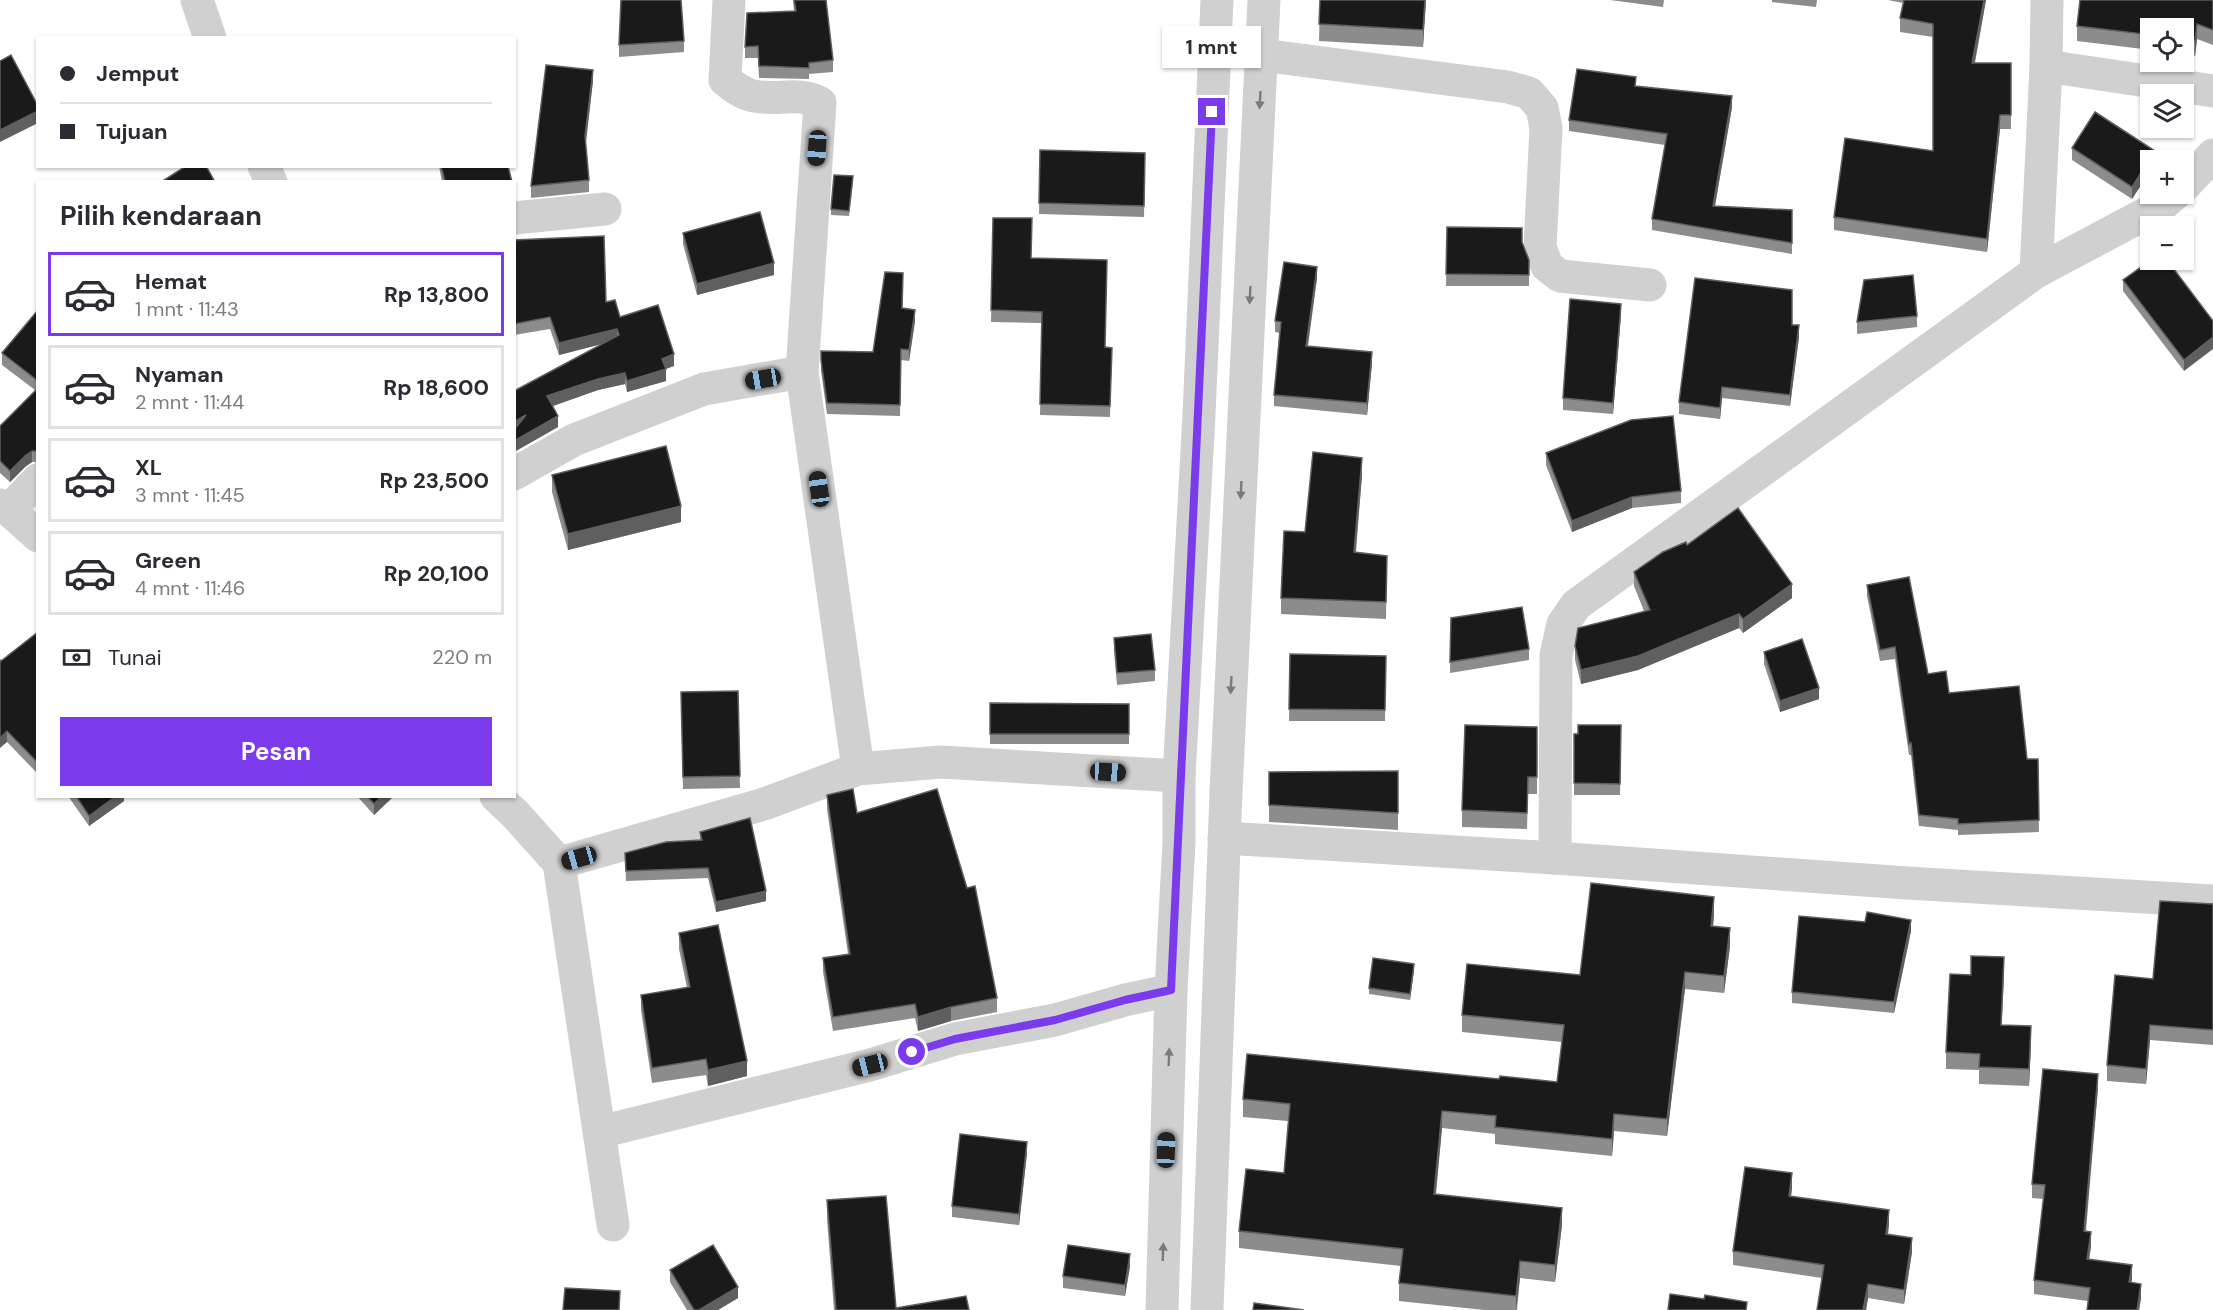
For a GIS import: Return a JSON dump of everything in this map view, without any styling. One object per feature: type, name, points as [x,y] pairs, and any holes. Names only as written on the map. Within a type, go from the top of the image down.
[{"type":"street","points":[[197,0],[209,36]]},
{"type":"street","points":[[729,0],[725,80],[736,89],[754,96],[810,97],[820,103],[802,372],[858,769]]},
{"type":"street","points":[[1162,1310],[1171,990],[1179,842],[1179,776],[1217,0]]},
{"type":"street","points":[[1207,1310],[1224,838],[1264,0]]},
{"type":"street","points":[[2036,272],[2047,0]]},
{"type":"street","points":[[1262,55],[1509,87],[1529,93],[1542,108],[1546,128],[1540,247],[1547,266],[1560,276],[1650,285]]},
{"type":"street","points":[[2046,66],[2213,91]]},
{"type":"street","points":[[2194,175],[2213,154]]},
{"type":"street","points":[[1555,858],[1556,655],[1563,624],[1576,605],[2036,272],[2163,204]]},
{"type":"street","points":[[516,218],[605,209]]},
{"type":"street","points":[[516,473],[573,440],[704,389],[802,372]]},
{"type":"street","points":[[36,482],[5,507],[36,534]]},
{"type":"street","points":[[559,863],[764,804],[858,769],[941,762],[1179,776]]},
{"type":"street","points":[[497,798],[516,815],[559,863],[613,1225]]},
{"type":"street","points":[[1224,838],[2213,901]]},
{"type":"street","points":[[600,1132],[870,1065],[955,1039],[1055,1020],[1125,1000],[1171,990]]},
{"type":"building","points":[[621,0],[681,0],[684,41],[619,45]]},
{"type":"building","points":[[794,0],[826,0],[833,60],[809,63],[809,68],[759,66],[758,46],[745,47],[747,13],[796,11]]},
{"type":"building","points":[[1320,0],[1425,0],[1423,30],[1319,24]]},
{"type":"building","points":[[1904,0],[1984,0],[1972,63],[2011,63],[2011,115],[2000,115],[1987,239],[1834,217],[1845,138],[1933,151],[1933,24],[1900,18]]},
{"type":"building","points":[[2080,0],[2213,0],[2213,30],[2197,24],[2195,40],[2194,18],[2140,18],[2140,34],[2077,26]]},
{"type":"building","points":[[11,55],[36,102],[36,112],[0,130],[0,61]]},
{"type":"building","points":[[546,65],[593,70],[585,136],[589,180],[531,186]]},
{"type":"building","points":[[1577,69],[1636,77],[1635,86],[1732,96],[1713,206],[1792,210],[1792,243],[1652,219],[1667,134],[1569,120]]},
{"type":"building","points":[[2095,112],[2153,150],[2140,150],[2140,174],[2132,187],[2072,148]]},
{"type":"building","points":[[1040,150],[1145,153],[1144,206],[1039,203]]},
{"type":"building","points":[[183,168],[207,168],[214,180],[164,180]]},
{"type":"building","points":[[442,168],[508,168],[512,180],[444,180]]},
{"type":"building","points":[[834,175],[853,176],[849,211],[831,209]]},
{"type":"building","points":[[760,212],[774,263],[697,284],[683,233]]},
{"type":"building","points":[[993,218],[1032,218],[1031,258],[1107,260],[1105,347],[1112,348],[1110,406],[1040,404],[1042,312],[991,310]]},
{"type":"building","points":[[1447,227],[1522,228],[1522,242],[1529,260],[1529,275],[1446,274]]},
{"type":"building","points":[[604,236],[606,302],[615,300],[620,317],[658,305],[674,354],[662,359],[666,369],[627,381],[625,373],[598,379],[547,396],[558,416],[516,440],[516,428],[526,415],[516,421],[516,390],[619,335],[617,329],[559,343],[550,317],[516,324],[516,240]]},
{"type":"building","points":[[1284,262],[1317,267],[1306,346],[1372,352],[1367,403],[1274,395],[1281,322],[1275,321]]},
{"type":"building","points":[[2140,268],[2140,270],[2175,270],[2213,321],[2213,337],[2184,360],[2123,280]]},
{"type":"building","points":[[885,272],[903,273],[902,308],[915,310],[909,350],[901,349],[900,405],[827,403],[821,351],[873,352]]},
{"type":"building","points":[[1913,275],[1917,316],[1857,322],[1864,280]]},
{"type":"building","points":[[1695,278],[1792,290],[1792,325],[1799,325],[1790,395],[1722,387],[1720,408],[1679,402]]},
{"type":"building","points":[[1570,299],[1621,304],[1613,403],[1563,398]]},
{"type":"building","points":[[36,312],[36,379],[2,353]]},
{"type":"building","points":[[36,390],[36,451],[25,456],[10,471],[0,461],[0,426]]},
{"type":"building","points":[[1673,416],[1681,491],[1632,497],[1572,521],[1546,453],[1631,420]]},
{"type":"building","points":[[666,446],[681,506],[568,534],[552,475]]},
{"type":"building","points":[[1313,452],[1362,458],[1354,552],[1387,556],[1386,602],[1281,598],[1284,531],[1305,532]]},
{"type":"building","points":[[1738,508],[1792,584],[1743,619],[1739,614],[1638,656],[1581,670],[1575,646],[1578,628],[1650,610],[1634,572],[1663,552],[1686,542],[1687,545]]},
{"type":"building","points":[[1909,577],[1928,674],[1946,671],[1949,693],[2019,686],[2027,759],[2038,759],[2039,820],[1958,824],[1958,819],[1919,815],[1911,743],[1909,744],[1895,647],[1880,650],[1867,585]]},
{"type":"building","points":[[1522,607],[1529,649],[1450,662],[1451,618]]},
{"type":"building","points":[[36,634],[36,761],[7,731],[0,738],[1,661]]},
{"type":"building","points":[[1151,634],[1155,670],[1117,673],[1114,638]]},
{"type":"building","points":[[1802,639],[1819,688],[1780,701],[1764,652]]},
{"type":"building","points":[[1290,654],[1386,656],[1385,710],[1289,709]]},
{"type":"building","points":[[738,691],[740,776],[683,777],[681,692]]},
{"type":"building","points":[[990,703],[1129,704],[1129,734],[990,734]]},
{"type":"building","points":[[1465,725],[1537,727],[1537,777],[1528,777],[1527,813],[1462,810]]},
{"type":"building","points":[[1578,725],[1621,725],[1620,784],[1574,783],[1574,734],[1578,734]]},
{"type":"building","points":[[1398,771],[1398,813],[1269,805],[1269,772]]},
{"type":"building","points":[[853,789],[857,813],[937,789],[967,888],[975,886],[997,998],[951,1007],[918,1017],[915,1004],[833,1017],[823,958],[850,954],[827,795]]},
{"type":"building","points":[[77,798],[113,798],[89,816]]},
{"type":"building","points":[[369,798],[380,798],[374,804]]},
{"type":"building","points":[[750,818],[766,891],[716,902],[708,868],[626,871],[625,853],[666,842],[702,840],[700,832]]},
{"type":"building","points":[[1591,883],[1714,897],[1711,926],[1730,928],[1724,976],[1685,972],[1667,1119],[1614,1114],[1612,1139],[1495,1127],[1496,1116],[1442,1111],[1434,1194],[1562,1208],[1555,1265],[1520,1261],[1516,1296],[1399,1283],[1403,1249],[1239,1231],[1246,1169],[1284,1173],[1290,1104],[1243,1099],[1247,1054],[1499,1079],[1500,1076],[1557,1082],[1564,1025],[1462,1015],[1467,964],[1580,975]]},
{"type":"building","points":[[2160,901],[2213,904],[2213,1030],[2150,1025],[2146,1069],[2107,1065],[2115,975],[2153,979]]},
{"type":"building","points":[[1867,912],[1911,920],[1894,1002],[1792,992],[1799,916],[1865,922]]},
{"type":"building","points":[[718,925],[747,1061],[708,1070],[706,1059],[652,1068],[641,995],[690,987],[679,933]]},
{"type":"building","points":[[1971,956],[2004,957],[2001,1025],[2031,1026],[2029,1069],[1979,1067],[1980,1054],[1946,1052],[1950,974],[1971,975]]},
{"type":"building","points":[[1373,958],[1414,964],[1410,994],[1369,988]]},
{"type":"building","points":[[2043,1069],[2098,1074],[2084,1231],[2091,1232],[2087,1259],[2132,1265],[2129,1282],[2141,1284],[2137,1310],[2087,1310],[2090,1288],[2034,1280],[2045,1185],[2032,1184]]},
{"type":"building","points":[[960,1134],[1027,1142],[1019,1214],[952,1206]]},
{"type":"building","points":[[1745,1167],[1792,1173],[1789,1196],[1889,1210],[1886,1234],[1912,1238],[1904,1290],[1868,1284],[1863,1310],[1817,1310],[1824,1265],[1733,1251]]},
{"type":"building","points":[[886,1196],[896,1308],[966,1296],[969,1310],[836,1310],[827,1200]]},
{"type":"building","points":[[713,1245],[738,1287],[699,1310],[694,1310],[670,1270]]},
{"type":"building","points":[[1068,1245],[1130,1254],[1125,1285],[1063,1276]]},
{"type":"building","points":[[565,1288],[620,1291],[619,1310],[563,1310]]},
{"type":"building","points":[[1670,1294],[1704,1299],[1705,1295],[1747,1302],[1746,1310],[1668,1310]]},
{"type":"building","points":[[1254,1303],[1304,1310],[1253,1310]]},
{"type":"route","points":[[912,1052],[955,1039],[1055,1020],[1125,1000],[1171,990],[1179,842],[1179,776],[1199,415],[1212,112]]}]
